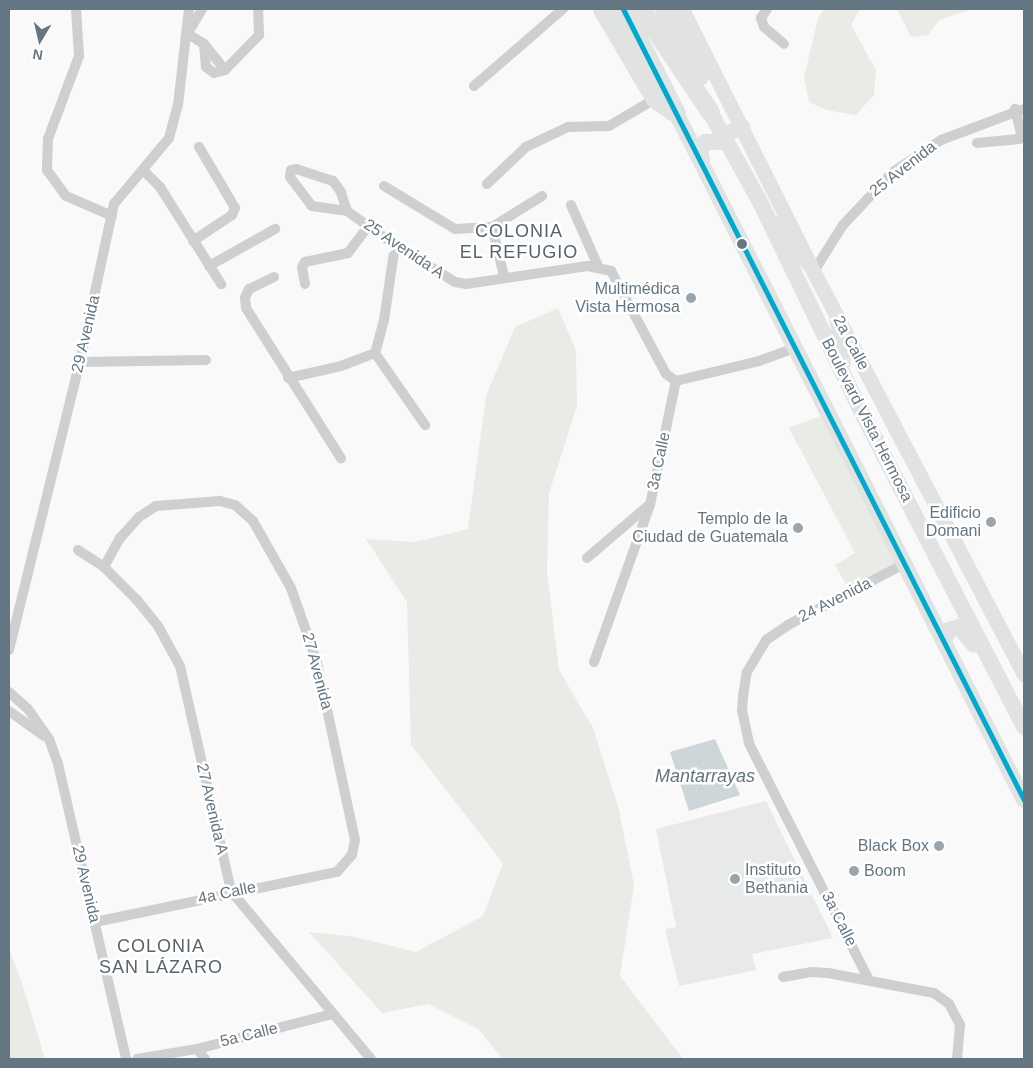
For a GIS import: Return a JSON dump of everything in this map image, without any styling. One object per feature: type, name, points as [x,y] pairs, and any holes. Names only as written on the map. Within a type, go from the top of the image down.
[{"type":"highway","points":[[602,9],[655,99],[676,113]]},
{"type":"highway","points":[[623,9],[676,113]]},
{"type":"highway","points":[[641,9],[712,114]]},
{"type":"highway","points":[[664,9],[703,85],[712,114]]},
{"type":"main road","name":"Boulevard Vista Hermosa","points":[[676,113],[702,160],[794,348],[945,639],[1024,800]]},
{"type":"main road","name":"Boulevard Vista Hermosa","points":[[712,114],[760,202],[845,378],[1024,727]]},
{"type":"main road","points":[[688,134],[702,131],[712,114]]},
{"type":"main road","points":[[702,160],[700,150],[704,142],[725,139],[742,128]]},
{"type":"main road","points":[[760,202],[812,268]]},
{"type":"main road","points":[[837,316],[845,378]]},
{"type":"main road","points":[[945,639],[956,627],[968,634],[1024,736]]},
{"type":"street","points":[[76,9],[77,64],[63,93],[48,140],[48,170],[66,196],[112,216]]},
{"type":"street","name":"29 Avenida","points":[[9,650],[80,362],[112,216],[118,196],[144,171],[163,148],[174,124],[188,34],[189,9]]},
{"type":"street","name":"29 Avenida","points":[[188,34],[202,9]]},
{"type":"street","points":[[188,34],[204,44],[206,67],[214,73],[225,70],[259,35],[258,9]]},
{"type":"street","points":[[474,86],[563,9]]},
{"type":"street","name":"2a Calle","points":[[682,9],[812,268],[1024,674]]},
{"type":"street","points":[[767,9],[761,18],[764,27],[784,44]]},
{"type":"street","points":[[487,184],[526,147],[568,127],[609,126],[655,99]]},
{"type":"street","points":[[977,143],[1019,140],[1021,133],[1020,109]]},
{"type":"street","name":"25 Avenida","points":[[812,268],[843,225],[893,172],[941,140],[1020,109]]},
{"type":"street","points":[[193,241],[232,215],[235,208],[199,147]]},
{"type":"street","points":[[297,169],[333,181],[341,192],[347,210],[312,206],[290,177],[291,170],[297,169]]},
{"type":"street","points":[[144,171],[160,188],[221,284]]},
{"type":"street","points":[[384,186],[454,230],[492,227],[542,196]]},
{"type":"street","points":[[571,205],[598,266]]},
{"type":"street","name":"25 Avenida A","points":[[347,210],[395,245],[456,282],[466,284],[504,276],[598,266],[611,270],[666,374],[676,381]]},
{"type":"street","points":[[305,284],[302,267],[305,262],[348,253],[369,225]]},
{"type":"street","points":[[492,227],[504,276]]},
{"type":"street","points":[[209,266],[275,229]]},
{"type":"street","points":[[375,353],[384,320],[395,245]]},
{"type":"street","points":[[274,277],[249,289],[245,303],[288,378],[341,458]]},
{"type":"street","points":[[676,381],[759,361],[794,348]]},
{"type":"street","points":[[288,378],[341,366],[375,353]]},
{"type":"street","points":[[375,353],[425,425]]},
{"type":"street","points":[[80,362],[206,360]]},
{"type":"street","name":"3a Calle","points":[[594,662],[650,505],[676,381]]},
{"type":"street","name":"27 Avenida","points":[[104,566],[120,538],[139,517],[156,506],[220,501],[235,505],[253,521],[290,588],[317,662],[354,840],[352,855]]},
{"type":"street","points":[[587,558],[650,505]]},
{"type":"street","name":"27 Avenida A","points":[[78,550],[104,566],[158,626],[180,666],[231,892],[371,1059]]},
{"type":"street","name":"24 Avenida","points":[[766,640],[788,625],[906,563]]},
{"type":"street","name":"3a Calle","points":[[766,640],[747,672],[742,711],[749,743],[869,980]]},
{"type":"street","name":"29 Avenida","points":[[9,692],[28,709],[49,740],[58,764],[126,1059]]},
{"type":"street","points":[[9,712],[49,740]]},
{"type":"street","name":"4a Calle","points":[[95,922],[231,892],[337,872],[352,855]]},
{"type":"street","points":[[783,978],[811,972],[869,980],[942,997],[954,1010],[960,1025],[957,1059]]},
{"type":"street","name":"5a Calle","points":[[137,1059],[197,1049],[332,1014]]},
{"type":"street","points":[[197,1049],[206,1059]]},
{"type":"shaded area","points":[[824,9],[860,9],[851,25],[876,70],[874,95],[856,115],[826,110],[809,102],[804,77],[818,19]]},
{"type":"shaded area","points":[[897,9],[972,9],[939,20],[928,35],[911,37]]},
{"type":"shaded area","points":[[558,308],[576,351],[577,406],[549,493],[547,572],[559,670],[593,728],[618,806],[634,885],[620,976],[683,1059],[503,1059],[478,1029],[428,1004],[382,1013],[309,932],[355,937],[416,952],[483,916],[503,863],[411,745],[407,602],[366,539],[415,542],[468,529],[486,396],[515,327]]},
{"type":"shaded area","points":[[826,414],[906,563],[851,593],[835,565],[855,553],[789,428]]},
{"type":"shaded area","name":"Instituto Bethania","points":[[766,801],[833,938],[752,954],[756,970],[679,986],[665,929],[676,927],[656,829]]},
{"type":"shaded area","points":[[9,949],[23,986],[45,1059],[9,1059]]},
{"type":"water","name":"Mantarrayas","points":[[715,739],[740,795],[689,811],[670,752]]},
{"type":"transit line","points":[[623,9],[1024,800]]},
{"type":"place","name":"Multimédica Vista Hermosa","points":[[691,298]]},
{"type":"place","name":"Edificio Domani","points":[[991,522]]},
{"type":"place","name":"Templo de la Ciudad de Guatemala","points":[[798,528]]},
{"type":"place","name":"Black Box","points":[[939,846]]},
{"type":"place","name":"Boom","points":[[854,871]]},
{"type":"place","name":"Instituto Bethania","points":[[735,879]]},
{"type":"district","name":"COLONIA EL REFUGIO","points":[[519,242]]},
{"type":"district","name":"COLONIA SAN LÁZARO","points":[[161,958]]}]
